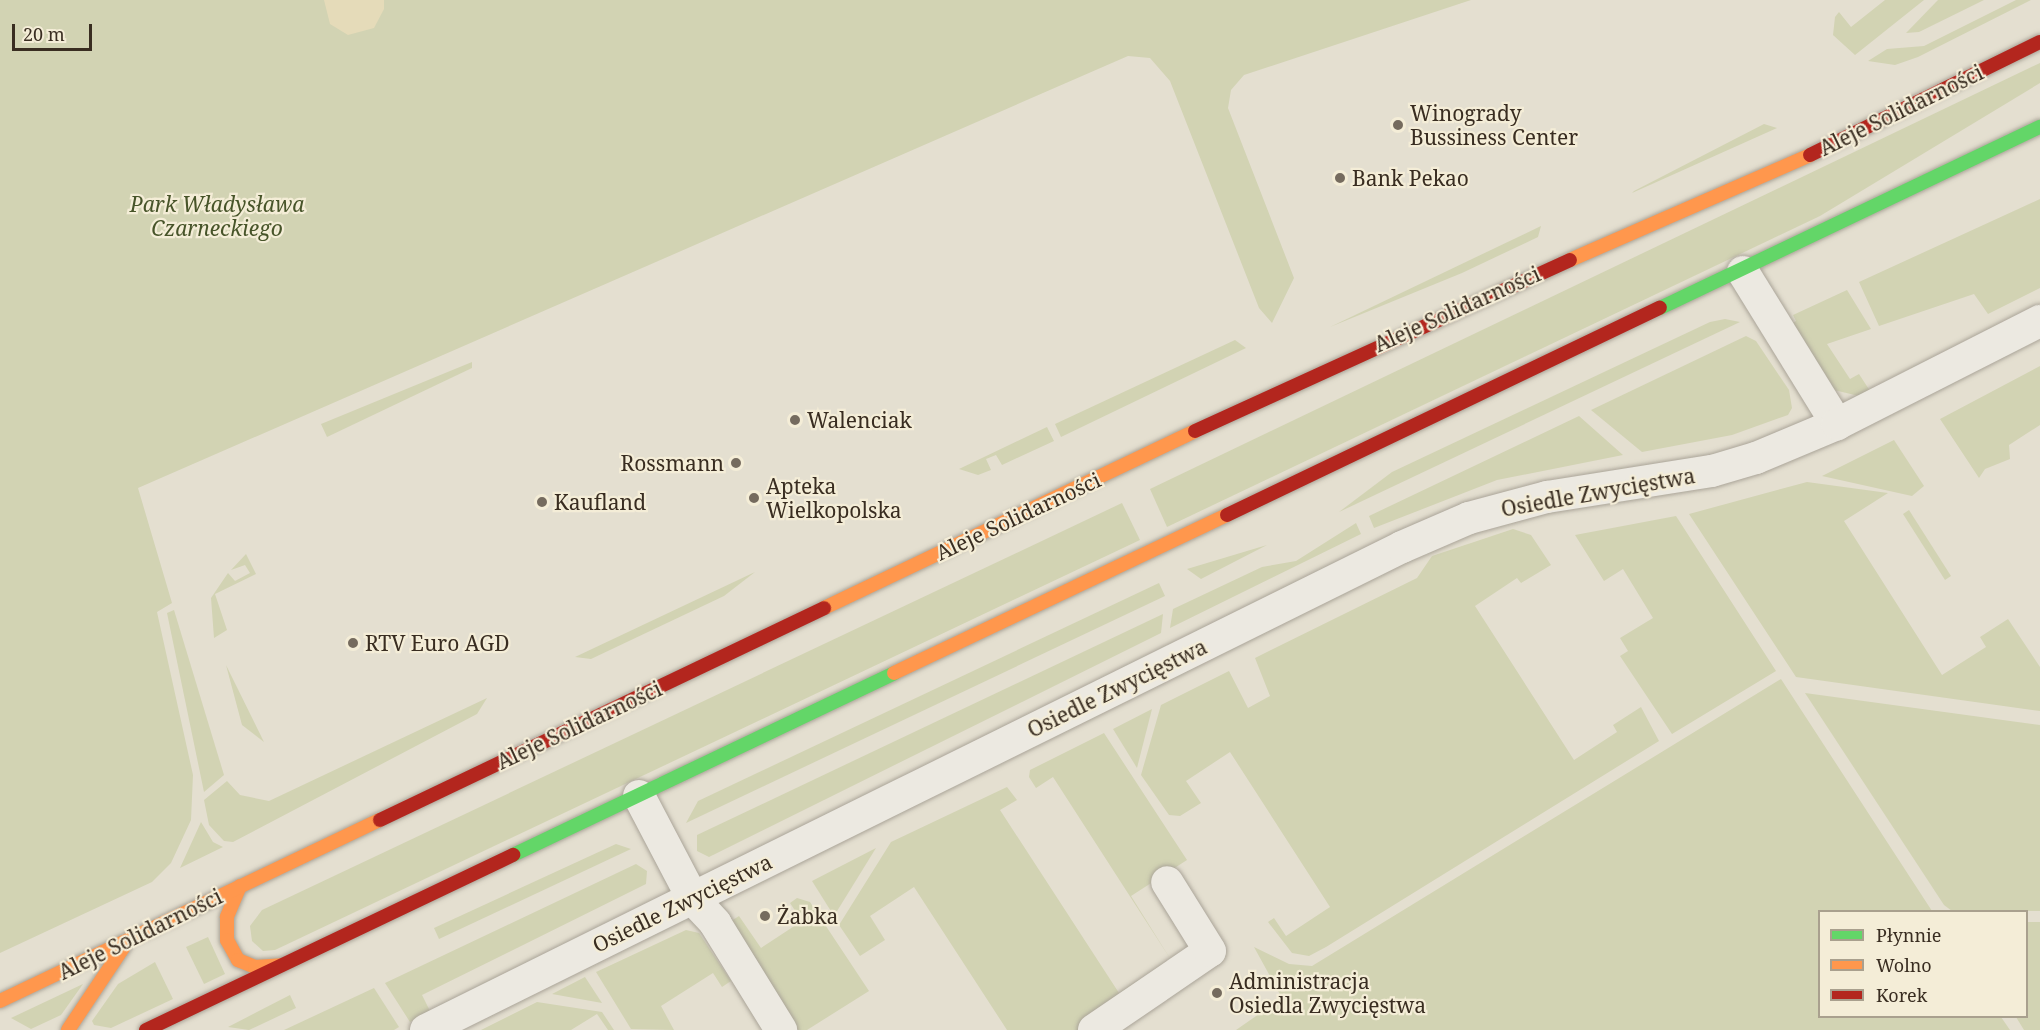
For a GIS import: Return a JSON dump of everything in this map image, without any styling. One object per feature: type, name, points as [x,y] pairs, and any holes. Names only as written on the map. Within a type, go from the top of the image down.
[{"type":"street","name":"Aleje Solidarności","points":[[0,1001],[1395,336],[1780,170],[2040,42]]},
{"type":"street","points":[[146,1030],[1743,272],[2040,128]]},
{"type":"street","points":[[1743,272],[1836,424]]},
{"type":"street","name":"Osiedle Zwycięstwa","points":[[426,1030],[1468,518],[1547,497],[1712,471],[1836,424],[2040,321]]},
{"type":"street","points":[[639,796],[693,898],[715,923],[781,1030]]},
{"type":"street","points":[[1094,1030],[1210,951],[1167,882]]},
{"type":"street","points":[[240,886],[227,917],[227,940],[238,960],[255,967],[284,965]]},
{"type":"street","points":[[68,1030],[128,941]]},
{"type":"street","points":[[172,1030],[184,1012]]},
{"type":"green space","name":"Park Władysława Czarneckiego","points":[[0,0],[1471,0],[1244,75],[1231,90],[1228,108],[1294,278],[1272,323],[1259,308],[1170,81],[1150,58],[1128,56],[138,488],[172,603],[157,612],[193,775],[191,820],[171,863],[152,882],[0,953]]},
{"type":"green space","points":[[1885,0],[1924,0],[1855,55],[1833,35],[1835,17],[1839,12],[1851,27]]},
{"type":"green space","points":[[1938,0],[1984,0],[1919,32],[1906,33]]},
{"type":"green space","points":[[2016,0],[2031,0],[1918,57],[1895,65],[1868,61],[1887,49],[1924,46]]},
{"type":"green space","points":[[2040,63],[2040,83],[1820,216],[1167,527],[1150,489]]},
{"type":"green space","points":[[1764,124],[1777,128],[1632,193],[1634,191]]},
{"type":"green space","points":[[2040,199],[2040,288],[1988,314],[1974,294],[1879,326],[1859,282]]},
{"type":"green space","points":[[1541,226],[1538,237],[1462,273],[1330,327]]},
{"type":"green space","points":[[1847,290],[1871,329],[1827,344],[1850,379],[1859,374],[1872,394],[1863,397],[1834,390],[1789,325],[1796,321],[1793,315]]},
{"type":"green space","points":[[1725,319],[1740,322],[1339,512],[1392,472],[1710,322]]},
{"type":"green space","points":[[1746,336],[1756,341],[1789,390],[1792,408],[1788,415],[1732,435],[1642,452],[1591,410]]},
{"type":"green space","points":[[1235,340],[1246,348],[1061,437],[1055,424]]},
{"type":"green space","points":[[472,362],[472,368],[327,437],[321,424]]},
{"type":"green space","points":[[2040,366],[2040,425],[2009,445],[2010,459],[1985,469],[1979,478],[1940,419]]},
{"type":"green space","points":[[1579,416],[1623,455],[1497,480],[1374,528],[1369,516]]},
{"type":"green space","points":[[1047,427],[1054,441],[1002,465],[996,455],[986,459],[991,470],[978,475],[959,469]]},
{"type":"green space","points":[[1894,440],[1924,486],[1912,496],[1822,476]]},
{"type":"green space","points":[[1807,482],[1888,493],[1844,521],[1942,675],[1986,647],[1980,637],[2008,619],[2040,667],[2040,711],[1796,677],[1689,514]]},
{"type":"green space","points":[[1122,503],[1140,540],[275,950],[263,951],[252,941],[250,926],[262,910]]},
{"type":"green space","points":[[1909,510],[1951,576],[1945,580],[1903,514]]},
{"type":"green space","points":[[1676,516],[1776,671],[1672,734],[1620,656],[1628,651],[1620,638],[1653,618],[1623,569],[1604,581],[1575,535]]},
{"type":"green space","points":[[1356,523],[1361,534],[1170,628],[1173,609],[1262,567],[1296,561]]},
{"type":"green space","points":[[1513,529],[1531,535],[1551,565],[1521,583],[1517,578],[1475,606],[1574,760],[1617,732],[1613,725],[1641,707],[1659,741],[1326,947],[1309,956],[1292,953],[1268,922],[1274,918],[1286,936],[1330,907],[1230,752],[1186,781],[1201,803],[1180,816],[1169,815],[1141,775],[1161,705],[1229,671],[1248,708],[1270,696],[1255,658],[1417,578],[1432,556]]},
{"type":"green space","points":[[1267,545],[1201,579],[1187,569]]},
{"type":"green space","points":[[246,554],[256,574],[215,594],[227,630],[214,638],[211,598],[228,573],[235,581],[250,573],[245,565],[231,570]]},
{"type":"green space","points":[[755,572],[724,596],[591,659],[575,657]]},
{"type":"green space","points":[[1159,583],[1165,596],[686,823],[698,801]]},
{"type":"green space","points":[[174,610],[224,775],[204,792],[167,613]]},
{"type":"green space","points":[[1163,614],[1161,633],[709,857],[697,851],[697,835]]},
{"type":"green space","points":[[226,665],[264,742],[242,725]]},
{"type":"green space","points":[[1781,679],[1931,910],[1818,910],[1818,1018],[2002,1018],[2010,1030],[1236,1030],[1282,998],[1254,947],[1289,964],[1312,966]]},
{"type":"green space","points":[[1805,693],[2040,725],[2040,911],[1951,910],[1944,905]]},
{"type":"green space","points":[[487,698],[477,714],[233,842],[224,841],[209,825],[204,800],[227,781],[240,795],[269,801]]},
{"type":"green space","points":[[1152,709],[1137,768],[1113,729]]},
{"type":"green space","points":[[1104,733],[1187,860],[1131,896],[1171,960],[1053,777],[1036,788],[1029,777],[1030,770]]},
{"type":"green space","points":[[1007,787],[1017,800],[1000,810],[1119,993],[1140,979],[1144,986],[1083,1030],[1007,1030],[914,887],[870,916],[885,940],[860,956],[839,925],[891,842]]},
{"type":"green space","points":[[201,822],[213,842],[223,847],[180,868]]},
{"type":"green space","points":[[616,844],[631,849],[439,939],[434,928]]},
{"type":"green space","points":[[876,848],[834,916],[812,881]]},
{"type":"green space","points":[[636,864],[647,871],[646,884],[422,995],[430,1011],[410,1022],[385,983]]},
{"type":"green space","points":[[797,898],[810,902],[869,991],[807,1030],[798,1030],[728,923],[739,916],[761,948],[802,921],[790,903]]},
{"type":"green space","points":[[2028,922],[2040,922],[2040,1030],[2024,1030],[2017,1018],[2028,1018]]},
{"type":"green space","points":[[686,930],[699,933],[731,981],[722,987],[713,973],[661,1006],[674,1030],[631,1029],[596,972]]},
{"type":"green space","points":[[208,937],[225,974],[204,984],[186,947]]},
{"type":"green space","points":[[155,962],[173,999],[111,1028],[94,1025],[92,1021],[118,984]]},
{"type":"green space","points":[[585,977],[602,1003],[552,994]]},
{"type":"green space","points":[[83,984],[61,1015],[31,1029],[11,1018]]},
{"type":"green space","points":[[374,988],[399,1027],[394,1030],[284,1030]]},
{"type":"green space","points":[[290,995],[296,1008],[249,1030],[228,1027]]},
{"type":"green space","points":[[537,1002],[602,1012],[614,1030],[608,1030],[597,1014],[571,1030],[481,1030]]},
{"type":"sand","points":[[324,0],[384,0],[384,9],[374,28],[348,35],[330,24]]},
{"type":"traffic: fast","points":[[1660,308],[2040,127]]},
{"type":"traffic: fast","points":[[513,855],[894,673]]},
{"type":"traffic: slow","points":[[1570,260],[1810,155]]},
{"type":"traffic: slow","points":[[824,608],[1195,431]]},
{"type":"traffic: slow","points":[[894,673],[1227,515]]},
{"type":"traffic: slow","points":[[0,1001],[380,820]]},
{"type":"traffic: slow","points":[[240,886],[227,917],[227,940],[238,960],[255,967],[281,965]]},
{"type":"traffic: slow","points":[[68,1030],[125,945]]},
{"type":"traffic: jam","points":[[1810,155],[2040,42]]},
{"type":"traffic: jam","points":[[1195,431],[1570,260]]},
{"type":"traffic: jam","points":[[1227,515],[1660,308]]},
{"type":"traffic: jam","points":[[380,820],[824,608]]},
{"type":"traffic: jam","points":[[146,1030],[513,855]]},
{"type":"place","name":"Winogrady Bussiness Center","points":[[1398,125]]},
{"type":"place","name":"Bank Pekao","points":[[1340,178]]},
{"type":"place","name":"Walenciak","points":[[795,420]]},
{"type":"place","name":"Rossmann","points":[[736,463]]},
{"type":"place","name":"Apteka Wielkopolska","points":[[754,498]]},
{"type":"place","name":"Kaufland","points":[[542,502]]},
{"type":"place","name":"RTV Euro AGD","points":[[353,643]]},
{"type":"place","name":"Żabka","points":[[765,916]]},
{"type":"place","name":"Administracja Osiedla Zwycięstwa","points":[[1217,993]]}]
